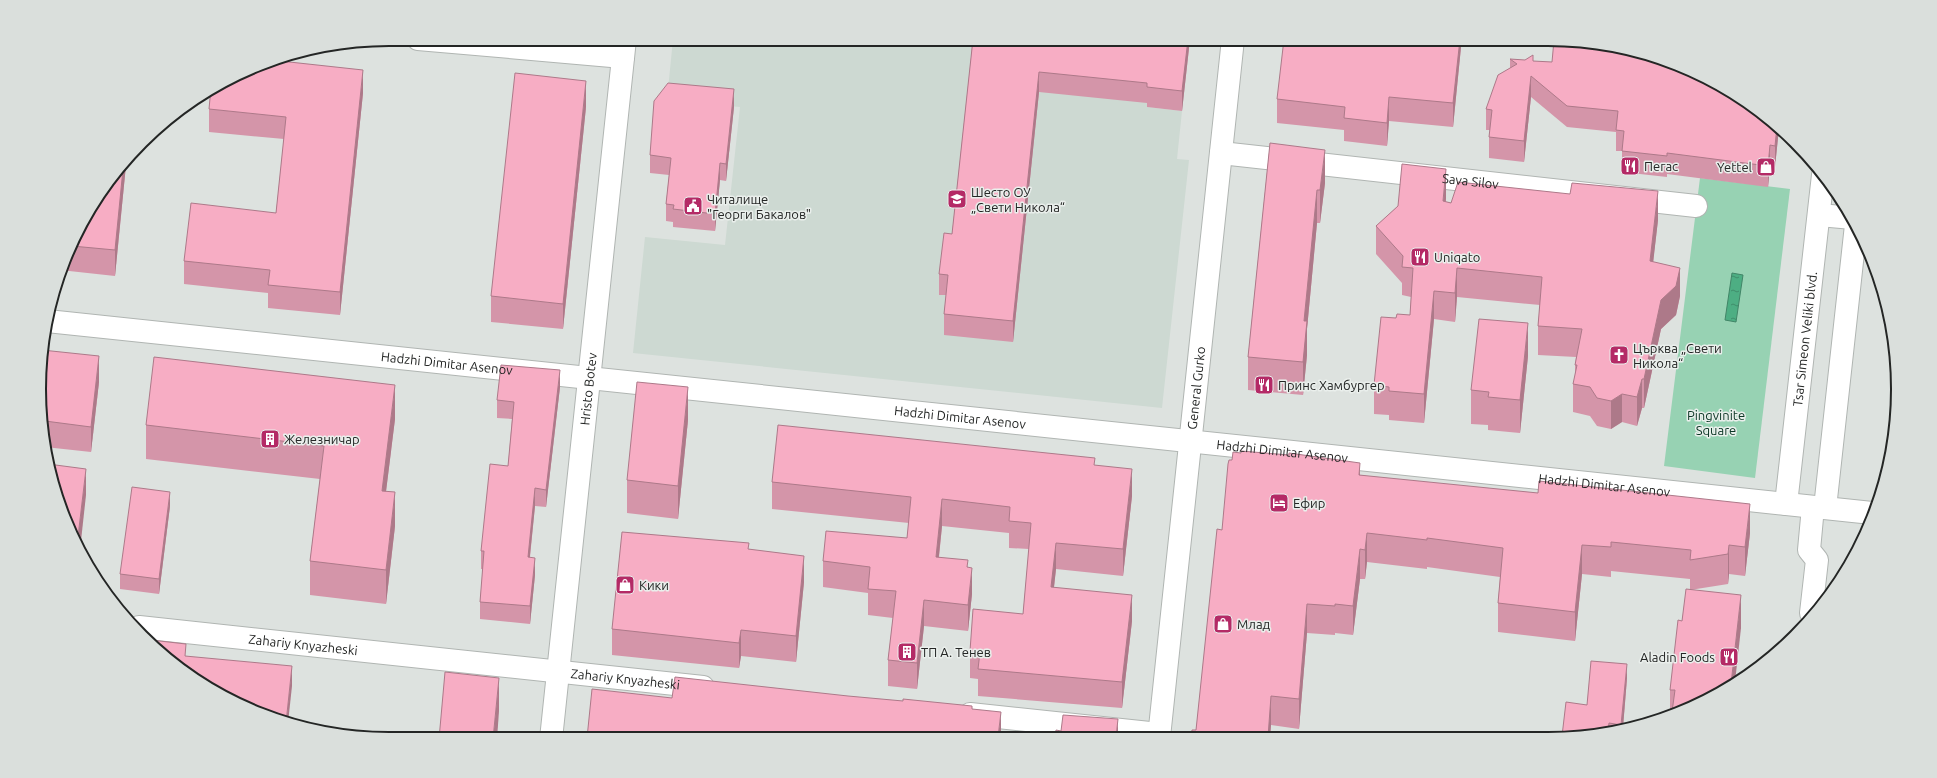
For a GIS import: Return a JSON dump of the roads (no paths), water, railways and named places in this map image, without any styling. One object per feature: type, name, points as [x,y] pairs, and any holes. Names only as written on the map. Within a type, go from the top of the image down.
[{"type":"street","points":[[578,46],[624,48]]},
{"type":"street","name":"General Gurko","points":[[1159,732],[1232,46]]},
{"type":"street","name":"Hristo Botev","points":[[552,732],[624,48]]},
{"type":"street","name":"Sava Silov","points":[[1221,153],[1696,206]]},
{"type":"street","name":"Tsar Simeon Veliki blvd.","points":[[1786,504],[1822,183]]},
{"type":"street","points":[[1819,215],[1845,217]]},
{"type":"street","points":[[1812,608],[1817,560],[1809,550],[1819,507],[1855,235]]},
{"type":"street","name":"Hadzhi Dimitar Asenov","points":[[53,323],[1868,513]]},
{"type":"street","name":"Zahariy Knyazheski","points":[[143,628],[726,690]]},
{"type":"street","points":[[946,712],[1131,732]]},
{"type":"water","points":[[1732,273],[1743,275],[1736,322],[1725,320]]},
{"type":"place","name":"Пегас","points":[[1630,166]]},
{"type":"place","name":"Yettel","points":[[1766,167]]},
{"type":"place","name":"Шесто ОУ „Свети Никола“","points":[[957,199]]},
{"type":"place","name":"Читалище \"Георги Бакалов\"","points":[[693,206]]},
{"type":"place","name":"Uniqato","points":[[1420,257]]},
{"type":"place","name":"Църква „Свети Никола“","points":[[1619,355]]},
{"type":"place","name":"Принс Хамбургер","points":[[1264,385]]},
{"type":"place","name":"Железничар","points":[[270,439]]},
{"type":"place","name":"Ефир","points":[[1279,503]]},
{"type":"place","name":"Кики","points":[[625,585]]},
{"type":"place","name":"Млад","points":[[1223,624]]},
{"type":"place","name":"ТП А. Тенев","points":[[907,652]]},
{"type":"place","name":"Aladin Foods","points":[[1729,657]]},
{"type":"park label","name":"Pingvinite Square","points":[[1716,422]]}]
